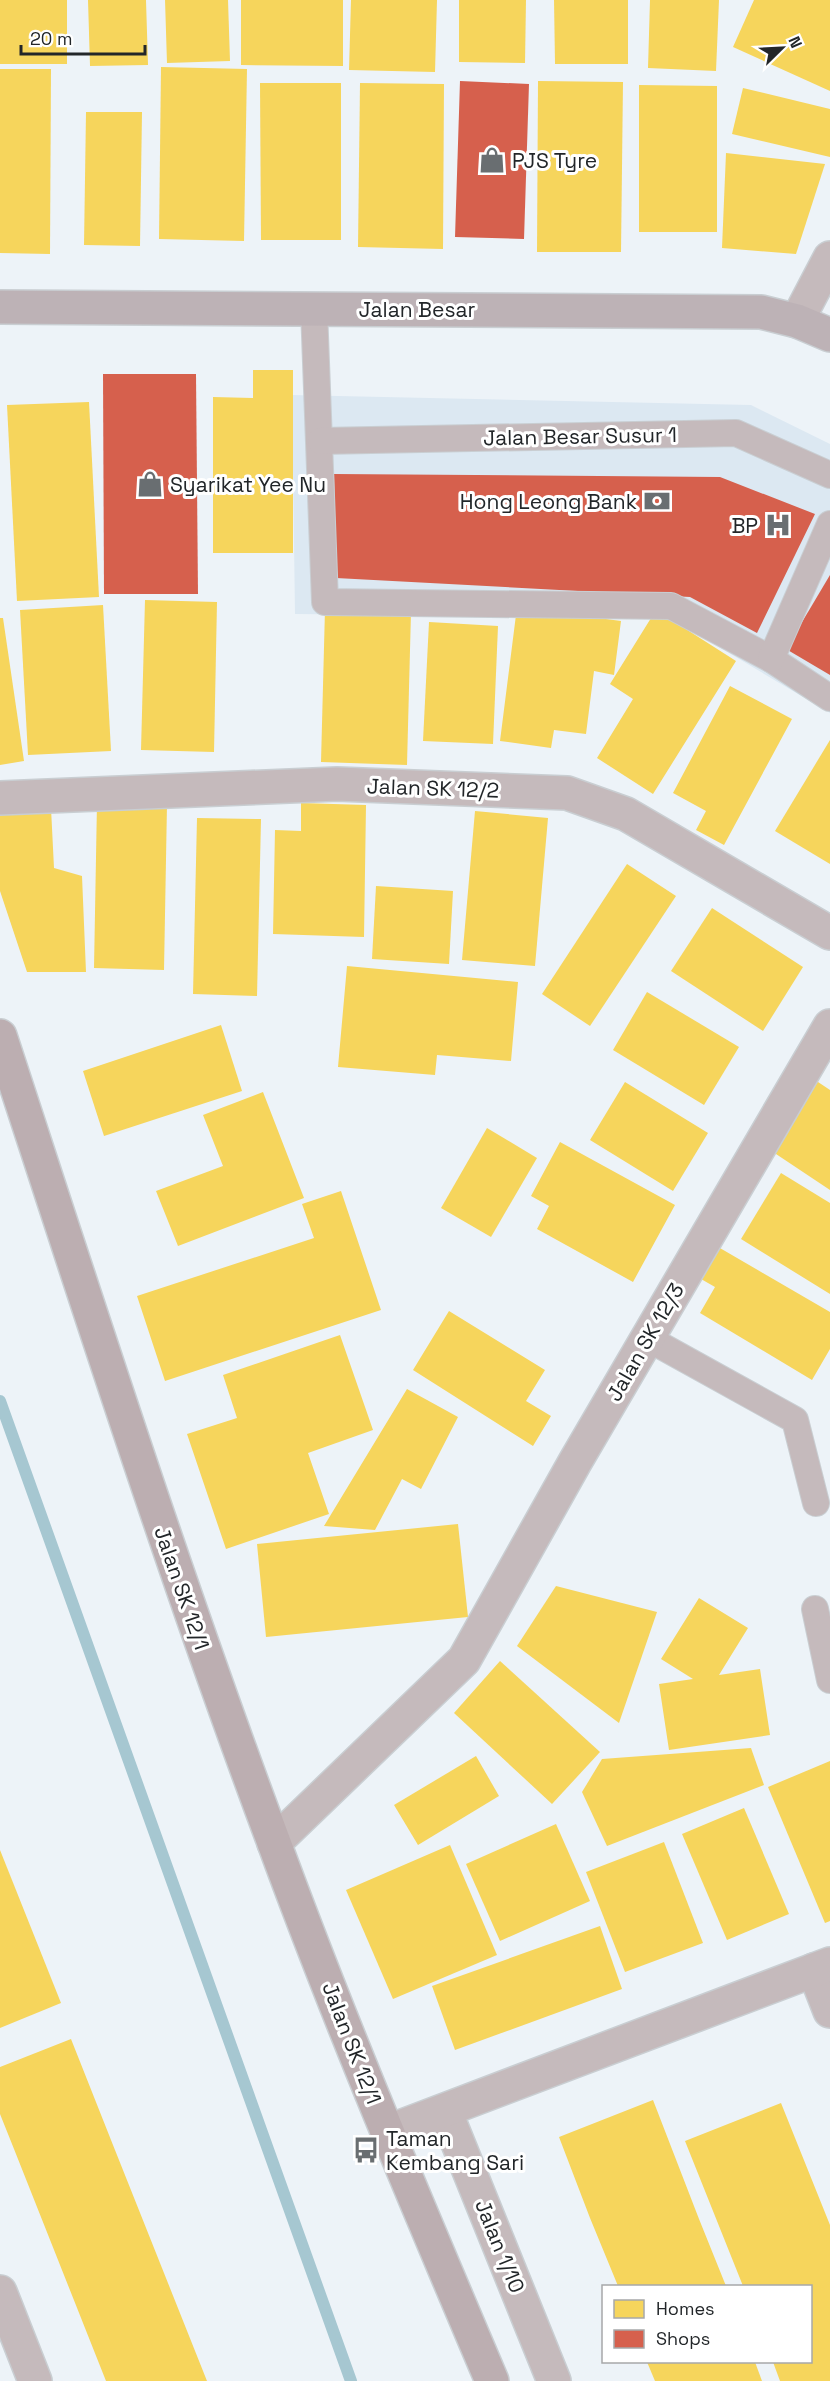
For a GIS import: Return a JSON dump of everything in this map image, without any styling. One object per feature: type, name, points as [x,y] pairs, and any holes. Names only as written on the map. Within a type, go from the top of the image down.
[{"type":"main road","name":"Jalan Besar","points":[[0,307],[761,312],[797,321],[830,335]]},
{"type":"main road","name":"Jalan SK 12/1","points":[[0,1036],[166,1542],[274,1843],[387,2132],[492,2381]]},
{"type":"street","points":[[797,321],[830,258]]},
{"type":"street","name":"Jalan SK 12/2","points":[[0,798],[337,784],[567,793],[626,814],[830,933]]},
{"type":"street","name":"Jalan SK 12/3","points":[[274,1843],[464,1660],[647,1338],[830,1026]]},
{"type":"street","points":[[387,2132],[822,1967],[830,2011]]},
{"type":"street","name":"Jalan 1/10","points":[[445,2111],[554,2381]]},
{"type":"street","points":[[0,2292],[9,2339],[35,2381]]},
{"type":"lane","points":[[314,309],[321,441],[325,602],[670,606],[771,659],[830,698]]},
{"type":"lane","name":"Jalan Besar Susur 1","points":[[321,441],[736,433],[830,475]]},
{"type":"lane","points":[[771,659],[830,524]]},
{"type":"lane","points":[[647,1338],[795,1420],[816,1503]]},
{"type":"lane","points":[[815,1609],[830,1680]]},
{"type":"shaded area","points":[[292,395],[751,405],[830,444],[830,713],[670,618],[295,614]]},
{"type":"building: Homes","points":[[0,0],[67,0],[67,64],[0,64]]},
{"type":"building: Homes","points":[[88,0],[146,0],[148,65],[90,66]]},
{"type":"building: Homes","points":[[165,0],[228,0],[230,61],[167,63]]},
{"type":"building: Homes","points":[[241,0],[343,0],[343,66],[241,65]]},
{"type":"building: Homes","points":[[351,0],[437,0],[435,72],[349,70]]},
{"type":"building: Homes","points":[[459,0],[526,0],[525,63],[459,62]]},
{"type":"building: Homes","points":[[554,0],[628,0],[628,64],[555,64]]},
{"type":"building: Homes","points":[[650,0],[719,0],[716,71],[648,68]]},
{"type":"building: Homes","points":[[754,0],[830,0],[830,91],[733,47]]},
{"type":"building: Homes","points":[[161,67],[247,69],[244,241],[159,239]]},
{"type":"building: Homes","points":[[0,69],[51,69],[50,254],[0,253]]},
{"type":"building: Homes","points":[[538,81],[623,82],[621,252],[537,252]]},
{"type":"building: Homes","points":[[260,83],[341,83],[341,240],[261,240]]},
{"type":"building: Homes","points":[[360,83],[444,84],[443,249],[358,247]]},
{"type":"building: Homes","points":[[639,85],[717,86],[717,232],[639,232]]},
{"type":"building: Homes","points":[[743,88],[830,109],[830,157],[732,134]]},
{"type":"building: Homes","points":[[86,112],[142,112],[140,246],[84,245]]},
{"type":"building: Homes","points":[[726,153],[825,164],[796,254],[722,248]]},
{"type":"building: Homes","points":[[253,370],[293,370],[293,553],[213,553],[213,397],[253,398]]},
{"type":"building: Homes","points":[[89,402],[99,597],[17,601],[7,405]]},
{"type":"building: Homes","points":[[145,600],[217,602],[214,752],[141,750]]},
{"type":"building: Homes","points":[[103,605],[111,751],[28,755],[20,610]]},
{"type":"building: Homes","points":[[517,607],[621,621],[614,675],[594,671],[586,734],[554,730],[551,748],[500,741]]},
{"type":"building: Homes","points":[[325,609],[411,612],[407,765],[321,762]]},
{"type":"building: Homes","points":[[656,610],[736,661],[653,794],[597,758],[633,699],[610,684]]},
{"type":"building: Homes","points":[[0,618],[3,618],[24,761],[0,765]]},
{"type":"building: Homes","points":[[429,622],[498,626],[493,744],[423,741]]},
{"type":"building: Homes","points":[[730,686],[792,719],[724,845],[696,830],[706,811],[673,793]]},
{"type":"building: Homes","points":[[830,740],[830,864],[775,831]]},
{"type":"building: Homes","points":[[97,802],[167,804],[164,970],[94,968]]},
{"type":"building: Homes","points":[[301,803],[366,805],[364,937],[273,934],[275,830],[301,831]]},
{"type":"building: Homes","points":[[51,808],[54,868],[82,876],[86,972],[27,972],[0,891],[0,812]]},
{"type":"building: Homes","points":[[475,811],[548,818],[535,966],[462,960]]},
{"type":"building: Homes","points":[[197,818],[261,819],[257,996],[193,994]]},
{"type":"building: Homes","points":[[627,864],[676,896],[590,1026],[542,994]]},
{"type":"building: Homes","points":[[376,886],[453,891],[449,964],[372,959]]},
{"type":"building: Homes","points":[[712,908],[803,967],[763,1031],[671,971]]},
{"type":"building: Homes","points":[[347,966],[518,982],[511,1061],[437,1055],[435,1075],[338,1067]]},
{"type":"building: Homes","points":[[647,992],[739,1047],[704,1105],[613,1050]]},
{"type":"building: Homes","points":[[221,1025],[242,1091],[104,1136],[83,1071]]},
{"type":"building: Homes","points":[[815,1080],[830,1090],[830,1190],[770,1150]]},
{"type":"building: Homes","points":[[625,1082],[708,1133],[673,1191],[590,1140]]},
{"type":"building: Homes","points":[[263,1092],[304,1198],[178,1246],[156,1191],[223,1166],[203,1115]]},
{"type":"building: Homes","points":[[487,1128],[537,1158],[491,1237],[441,1208]]},
{"type":"building: Homes","points":[[560,1142],[675,1205],[633,1282],[537,1229],[549,1206],[531,1196]]},
{"type":"building: Homes","points":[[781,1173],[830,1203],[830,1294],[741,1239]]},
{"type":"building: Homes","points":[[341,1191],[381,1310],[165,1381],[137,1296],[314,1238],[302,1204]]},
{"type":"building: Homes","points":[[713,1244],[830,1312],[830,1349],[812,1380],[700,1313],[715,1287],[694,1275]]},
{"type":"building: Homes","points":[[449,1311],[545,1370],[526,1401],[551,1416],[533,1446],[413,1370]]},
{"type":"building: Homes","points":[[340,1335],[373,1430],[308,1453],[329,1514],[226,1549],[187,1434],[237,1418],[223,1375]]},
{"type":"building: Homes","points":[[407,1389],[458,1417],[421,1489],[402,1479],[375,1530],[324,1526]]},
{"type":"building: Homes","points":[[458,1524],[468,1617],[266,1637],[257,1544]]},
{"type":"building: Homes","points":[[556,1586],[657,1612],[619,1723],[517,1646]]},
{"type":"building: Homes","points":[[699,1598],[748,1628],[719,1675],[760,1669],[770,1735],[669,1750],[659,1684],[693,1679],[661,1659]]},
{"type":"building: Homes","points":[[500,1661],[600,1752],[552,1804],[454,1713]]},
{"type":"building: Homes","points":[[751,1748],[764,1785],[607,1846],[582,1792],[602,1759]]},
{"type":"building: Homes","points":[[476,1756],[499,1796],[418,1845],[394,1805]]},
{"type":"building: Homes","points":[[830,1761],[830,1921],[825,1923],[768,1787]]},
{"type":"building: Homes","points":[[744,1808],[789,1914],[727,1940],[682,1834]]},
{"type":"building: Homes","points":[[556,1824],[590,1901],[500,1941],[466,1864]]},
{"type":"building: Homes","points":[[664,1842],[703,1943],[625,1972],[586,1872]]},
{"type":"building: Homes","points":[[450,1845],[497,1955],[393,1999],[346,1890]]},
{"type":"building: Homes","points":[[0,1850],[61,2003],[0,2028]]},
{"type":"building: Homes","points":[[600,1926],[622,1989],[455,2050],[432,1986]]},
{"type":"building: Homes","points":[[71,2039],[207,2381],[106,2381],[0,2114],[0,2067]]},
{"type":"building: Homes","points":[[653,2100],[726,2285],[618,2285],[559,2137]]},
{"type":"building: Homes","points":[[781,2103],[830,2225],[830,2381],[780,2381],[773,2363],[812,2363],[812,2285],[743,2285],[685,2141]]},
{"type":"building: Homes","points":[[647,2363],[755,2363],[762,2381],[655,2381]]},
{"type":"building: Shops","name":"PJS Tyre","points":[[460,81],[529,84],[524,239],[455,237]]},
{"type":"building: Shops","name":"Syarikat Yee Nu","points":[[103,374],[196,374],[198,594],[104,594]]},
{"type":"building: Shops","points":[[334,474],[720,477],[815,514],[757,633],[690,597],[336,578]]},
{"type":"building: Shops","points":[[830,575],[830,675],[786,649]]},
{"type":"waterway","points":[[0,1401],[351,2381]]},
{"type":"place","name":"PJS Tyre","points":[[492,160]]},
{"type":"place","name":"Syarikat Yee Nu","points":[[150,484]]},
{"type":"place","name":"Hong Leong Bank","points":[[657,501]]},
{"type":"place","name":"BP","points":[[778,525]]},
{"type":"place","name":"Taman Kembang Sari","points":[[366,2150]]}]
